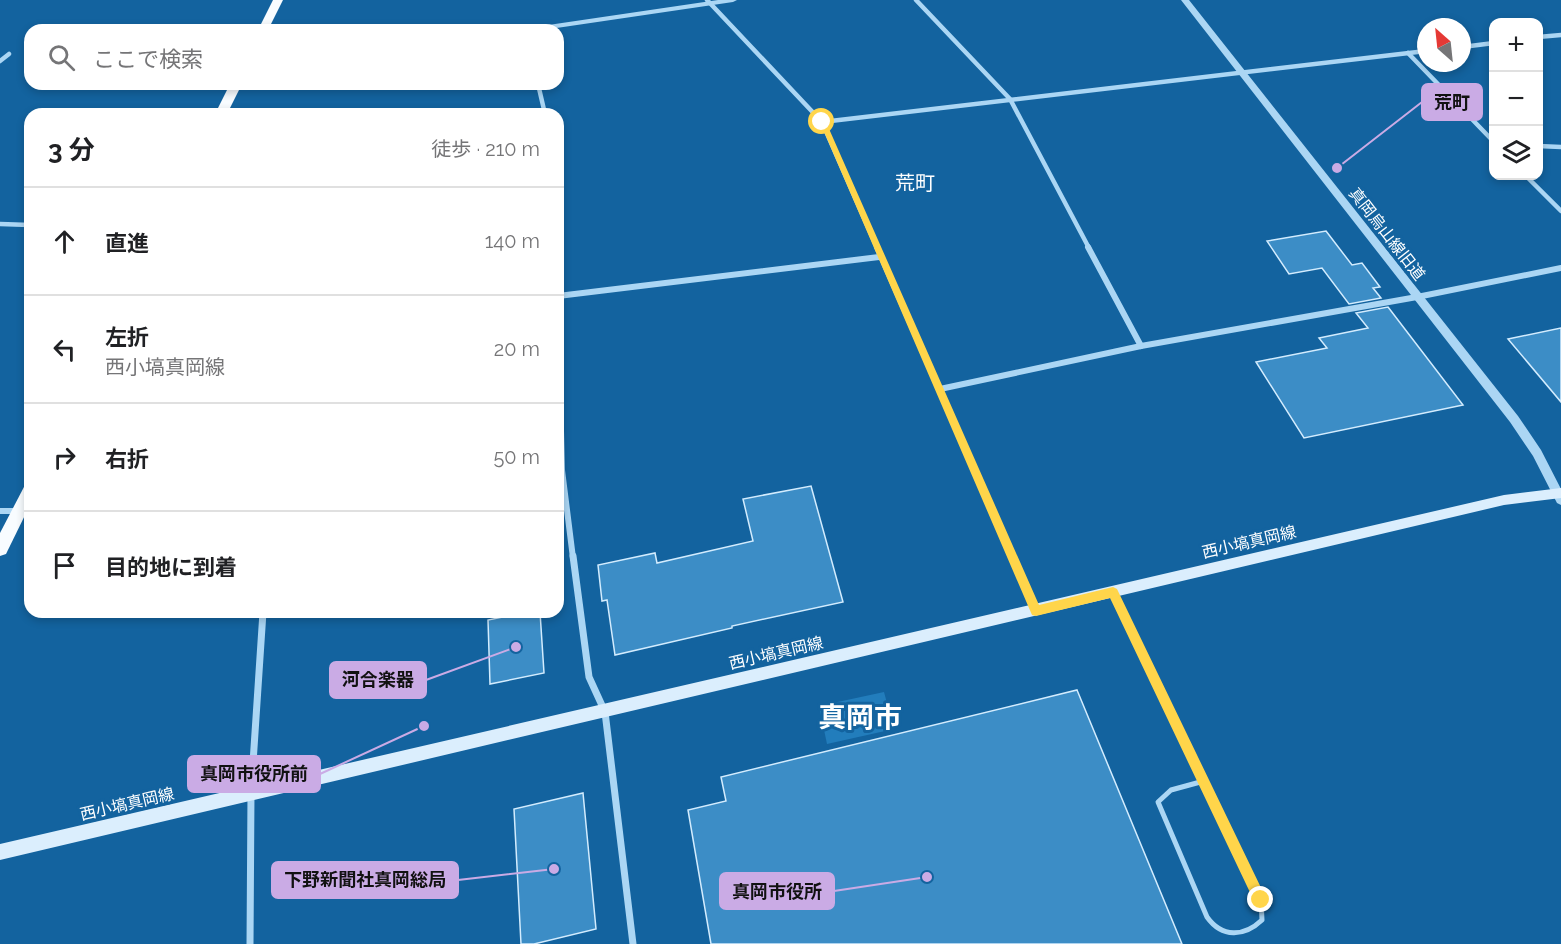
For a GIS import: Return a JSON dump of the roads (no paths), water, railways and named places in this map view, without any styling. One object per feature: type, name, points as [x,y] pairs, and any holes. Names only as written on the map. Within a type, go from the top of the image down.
[{"type":"main road","points":[[266,24],[278,0]]},
{"type":"main road","points":[[224,108],[233,90]]},
{"type":"main road","name":"西小塙真岡線","points":[[0,852],[1504,500],[1560,495]]},
{"type":"main road","points":[[0,549],[24,501]]},
{"type":"street","points":[[564,24],[733,0]]},
{"type":"street","points":[[916,0],[1010,99],[1141,346]]},
{"type":"street","name":"真岡烏山線旧道","points":[[1185,0],[1514,419],[1537,453],[1560,495]]},
{"type":"street","points":[[708,2],[822,122],[879,257],[940,389],[1036,611]]},
{"type":"street","points":[[1543,36],[1561,34]]},
{"type":"street","points":[[1471,46],[1489,44]]},
{"type":"street","points":[[822,122],[1417,52]]},
{"type":"street","points":[[1408,53],[1489,137]]},
{"type":"street","points":[[0,60],[9,54]]},
{"type":"street","points":[[539,90],[544,108]]},
{"type":"street","points":[[1543,147],[1561,147]]},
{"type":"street","points":[[1530,180],[1561,211]]},
{"type":"street","points":[[0,224],[24,225]]},
{"type":"street","points":[[564,296],[879,257]]},
{"type":"street","points":[[940,389],[1141,346],[1417,297],[1561,268]]},
{"type":"street","points":[[564,485],[589,677],[605,712],[633,944]]},
{"type":"street","points":[[0,511],[19,511]]},
{"type":"street","points":[[250,944],[251,793],[263,618]]},
{"type":"lane","points":[[1113,592],[1204,781],[1261,900],[1262,920],[1257,926],[1231,934],[1221,932],[1211,925],[1158,802],[1161,795],[1166,792],[1204,781]]},
{"type":"place","name":"荒町","points":[[1337,168]]},
{"type":"place","name":"河合楽器","points":[[516,647]]},
{"type":"place","name":"真岡市役所前","points":[[424,726]]},
{"type":"place","name":"下野新聞社真岡総局","points":[[554,869]]},
{"type":"place","name":"真岡市役所","points":[[927,877]]},
{"type":"district","name":"荒町","points":[[915,183]]},
{"type":"district","name":"真岡市","points":[[860,717]]}]
